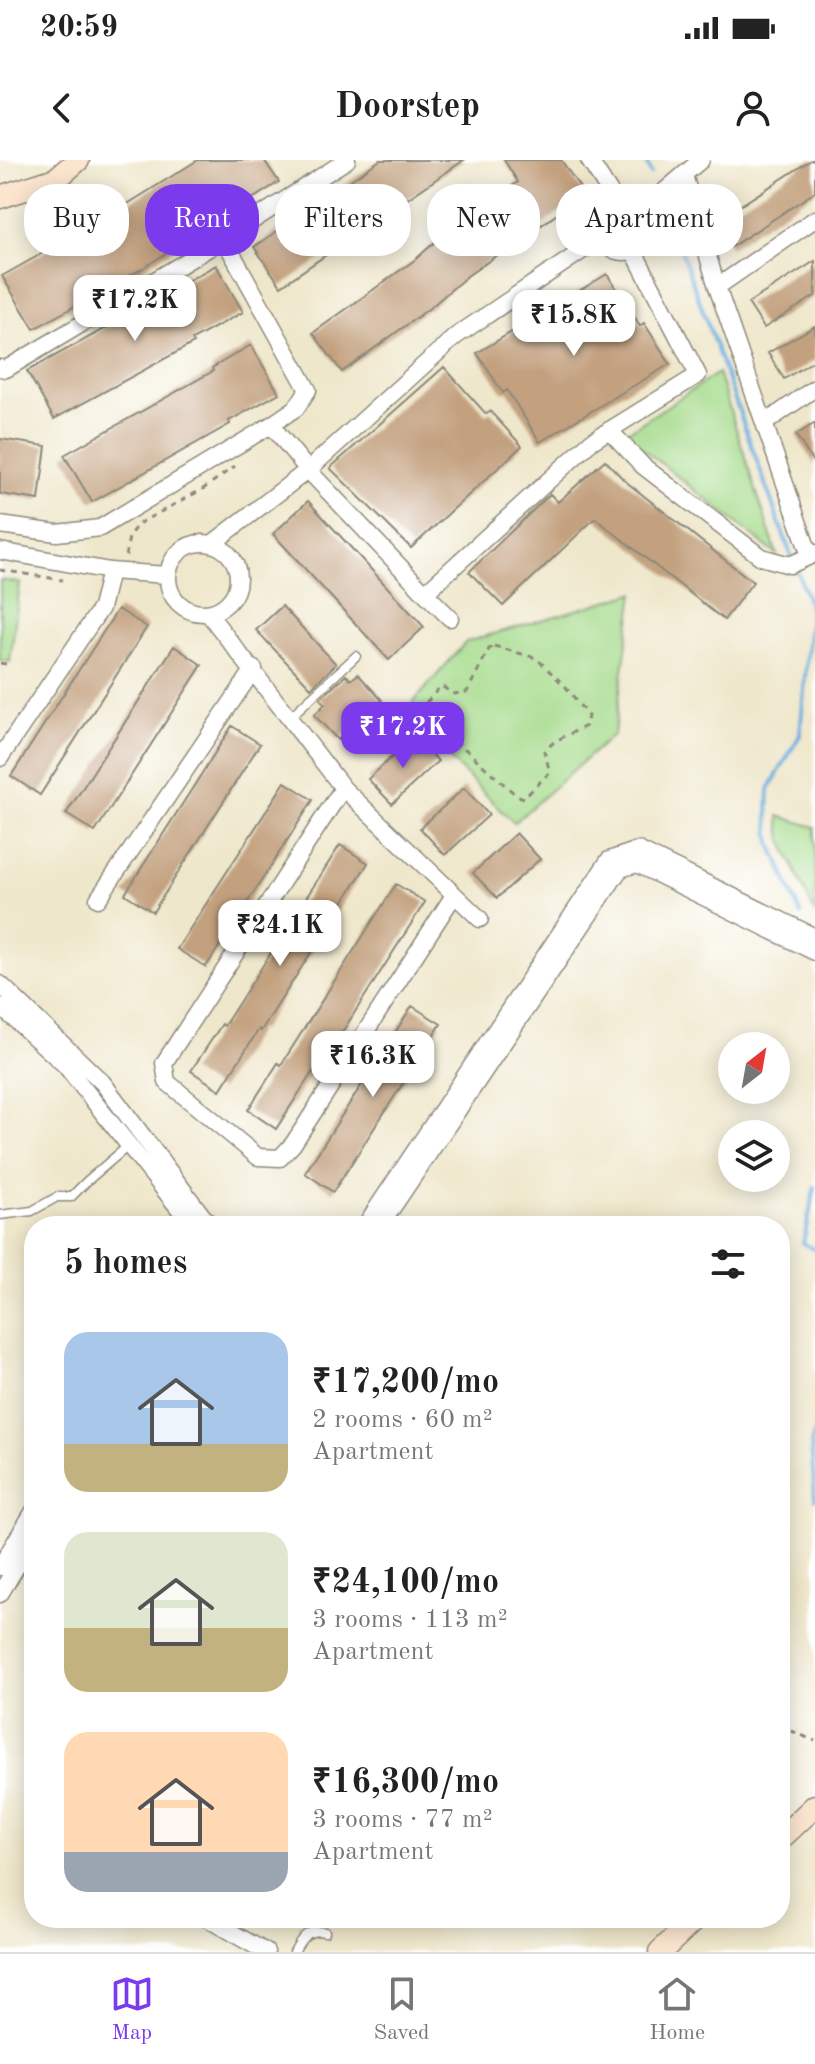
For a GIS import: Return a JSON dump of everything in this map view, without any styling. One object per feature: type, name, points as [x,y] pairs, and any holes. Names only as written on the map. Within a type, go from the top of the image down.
[{"type":"street","points":[[0,197],[56,179],[78,160]]},
{"type":"street","points":[[259,217],[347,160]]},
{"type":"street","points":[[589,160],[604,184]]},
{"type":"street","points":[[673,184],[701,160]]},
{"type":"street","points":[[609,430],[643,466],[761,557],[790,565],[813,555],[717,287],[684,175]]},
{"type":"street","points":[[717,287],[815,219]]},
{"type":"street","points":[[0,368],[6,369],[195,256]]},
{"type":"street","points":[[0,525],[57,533],[100,528],[296,408],[308,390],[233,256]]},
{"type":"street","points":[[213,543],[308,470],[456,336],[574,256]]},
{"type":"street","points":[[425,593],[592,441],[698,375],[636,256]]},
{"type":"street","points":[[765,423],[815,388]]},
{"type":"street","points":[[271,425],[308,470],[450,618]]},
{"type":"street","points":[[197,542],[213,543],[227,551],[236,565],[238,580],[234,596],[223,607],[208,613],[192,612],[178,604],[169,591],[167,575],[171,560],[182,548],[197,542]]},
{"type":"street","points":[[0,551],[118,571],[167,575]]},
{"type":"street","points":[[0,758],[101,608],[118,571]]},
{"type":"street","points":[[208,613],[343,788],[480,919]]},
{"type":"street","points":[[98,899],[254,669]]},
{"type":"street","points":[[343,788],[164,1063],[167,1082],[258,1157],[280,1158],[293,1144],[454,895]]},
{"type":"street","points":[[372,1216],[609,860],[638,850],[815,937]]},
{"type":"street","points":[[387,1216],[620,869],[637,864],[815,952]]},
{"type":"street","points":[[0,984],[103,1083],[203,1216]]},
{"type":"street","points":[[0,1006],[65,1065],[185,1216]]},
{"type":"street","points":[[0,1567],[24,1527]]},
{"type":"street","points":[[0,1594],[24,1554]]},
{"type":"street","points":[[790,1830],[815,1806]]},
{"type":"street","points":[[224,1928],[266,1952]]},
{"type":"street","points":[[660,1952],[685,1928]]},
{"type":"lane","points":[[290,717],[356,656]]},
{"type":"lane","points":[[0,1215],[32,1211],[57,1197],[71,1197],[129,1146]]},
{"type":"lane","points":[[294,1952],[308,1933],[317,1930],[325,1932]]},
{"type":"path","points":[[118,571],[129,536],[138,524],[203,489],[235,466]]},
{"type":"path","points":[[0,570],[76,582]]},
{"type":"path","points":[[494,646],[536,658],[566,687],[589,720],[586,726],[551,744],[544,751],[550,772],[527,796],[521,798],[422,707],[441,686],[454,694],[467,692],[489,649],[494,646]]},
{"type":"path","points":[[0,663],[11,665]]},
{"type":"path","points":[[790,1730],[815,1741]]},
{"type":"green space","points":[[718,373],[777,555],[624,434]]},
{"type":"green space","points":[[0,580],[20,583],[10,662],[0,660]]},
{"type":"green space","points":[[634,593],[614,734],[514,823],[404,713],[466,642]]},
{"type":"green space","points":[[779,816],[815,827],[815,914],[782,840]]},
{"type":"building","points":[[198,160],[264,160],[279,182],[259,195],[259,184],[160,184]]},
{"type":"building","points":[[380,160],[464,160],[411,196],[411,184],[345,184]]},
{"type":"building","points":[[504,160],[561,160],[577,184],[556,184],[556,215],[540,226],[540,184],[515,184],[518,182]]},
{"type":"building","points":[[815,160],[815,192],[743,239],[743,204]]},
{"type":"building","points":[[145,193],[145,256],[162,256],[34,329],[2,276],[38,256],[129,256],[129,203]]},
{"type":"building","points":[[275,232],[275,256],[325,256],[281,286],[259,254],[259,244]]},
{"type":"building","points":[[427,249],[427,256],[496,256],[342,372],[313,333]]},
{"type":"building","points":[[815,261],[815,296],[764,328],[748,303]]},
{"type":"building","points":[[216,265],[243,312],[192,340],[194,343],[54,419],[27,371]]},
{"type":"building","points":[[607,274],[640,326],[644,323],[670,364],[540,442],[507,390],[503,393],[477,353]]},
{"type":"building","points":[[815,326],[815,360],[784,379],[768,353]]},
{"type":"building","points":[[251,345],[279,393],[92,502],[64,455],[213,371],[212,368]]},
{"type":"building","points":[[444,367],[486,414],[490,411],[522,446],[411,548],[330,468]]},
{"type":"building","points":[[815,423],[815,465],[796,435]]},
{"type":"building","points":[[0,439],[46,446],[39,500],[0,494]]},
{"type":"building","points":[[605,460],[625,481],[753,582],[724,620],[595,518],[503,606],[469,572],[550,494],[558,502]]},
{"type":"building","points":[[308,501],[424,627],[389,660],[273,534]]},
{"type":"building","points":[[282,606],[336,664],[311,688],[256,630]]},
{"type":"building","points":[[118,609],[147,627],[40,795],[11,776]]},
{"type":"building","points":[[174,646],[202,665],[95,832],[66,814]]},
{"type":"building","points":[[358,674],[382,700],[338,740],[314,715],[325,704],[320,699],[346,675],[351,680]]},
{"type":"building","points":[[232,726],[260,744],[153,912],[125,894]]},
{"type":"building","points":[[415,736],[438,761],[392,804],[368,779]]},
{"type":"building","points":[[285,782],[313,800],[206,967],[177,949]]},
{"type":"building","points":[[464,788],[489,815],[445,855],[420,828]]},
{"type":"building","points":[[516,833],[540,859],[497,898],[473,873]]},
{"type":"building","points":[[340,845],[368,863],[220,1090],[191,1071],[222,1024],[224,1026]]},
{"type":"building","points":[[396,884],[425,902],[318,1070],[315,1068],[276,1129],[248,1110],[278,1063],[281,1065]]},
{"type":"building","points":[[412,1006],[441,1024],[333,1192],[305,1173]]},
{"type":"waterway","points":[[645,160],[651,174]]},
{"type":"waterway","points":[[683,256],[792,558]]},
{"type":"waterway","points":[[796,567],[811,610],[800,735],[769,789],[768,817],[771,844],[801,915]]},
{"type":"waterway","points":[[815,1187],[803,1243],[815,1250]]},
{"type":"waterway","points":[[815,1432],[811,1442],[815,1499]]}]
